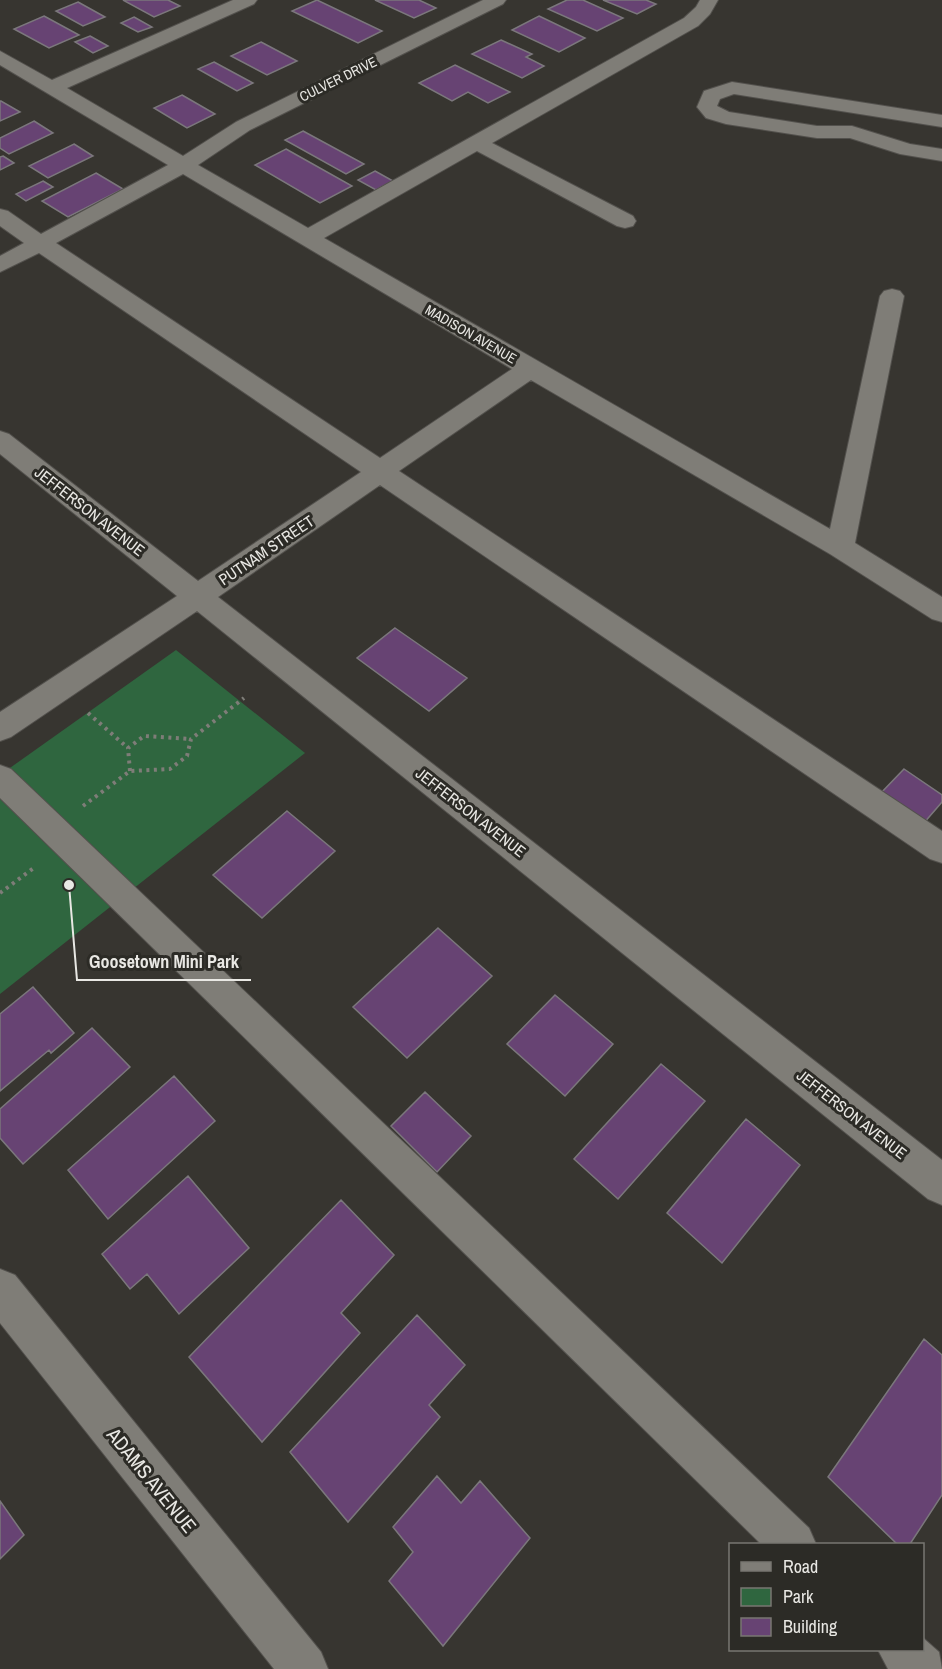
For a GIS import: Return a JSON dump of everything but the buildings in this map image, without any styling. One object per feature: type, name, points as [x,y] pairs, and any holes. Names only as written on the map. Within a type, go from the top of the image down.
[{"type":"street","points":[[52,87],[248,0]]},
{"type":"street","name":"CULVER DRIVE","points":[[0,265],[184,165],[243,126],[497,0]]},
{"type":"street","points":[[308,238],[691,22],[704,10],[709,0]]},
{"type":"street","name":"MADISON AVENUE","points":[[0,57],[530,369],[840,547],[942,611]]},
{"type":"street","points":[[942,121],[732,88],[711,95],[707,107],[713,114],[726,118],[817,132],[852,132],[907,150],[942,155]]},
{"type":"street","points":[[477,142],[625,220]]},
{"type":"street","points":[[0,216],[942,849]]},
{"type":"street","points":[[840,547],[892,296]]},
{"type":"street","name":"PUTNAM STREET","points":[[0,728],[530,369]]},
{"type":"street","name":"JEFFERSON AVENUE","points":[[0,440],[942,1185]]},
{"type":"street","points":[[0,778],[791,1543]]},
{"type":"street","name":"ADAMS AVENUE","points":[[0,1290],[304,1669]]},
{"type":"street","points":[[903,1651],[922,1669]]},
{"type":"path","points":[[128,748],[144,736],[190,739],[244,698]]},
{"type":"path","points":[[84,710],[128,748],[130,771]]},
{"type":"path","points":[[82,807],[130,771],[170,769],[188,756],[190,739]]},
{"type":"path","points":[[0,893],[39,864]]},
{"type":"green space","points":[[176,650],[305,753],[0,994],[0,775]]},
{"type":"place","name":"Goosetown Mini Park","points":[[69,885]]}]
